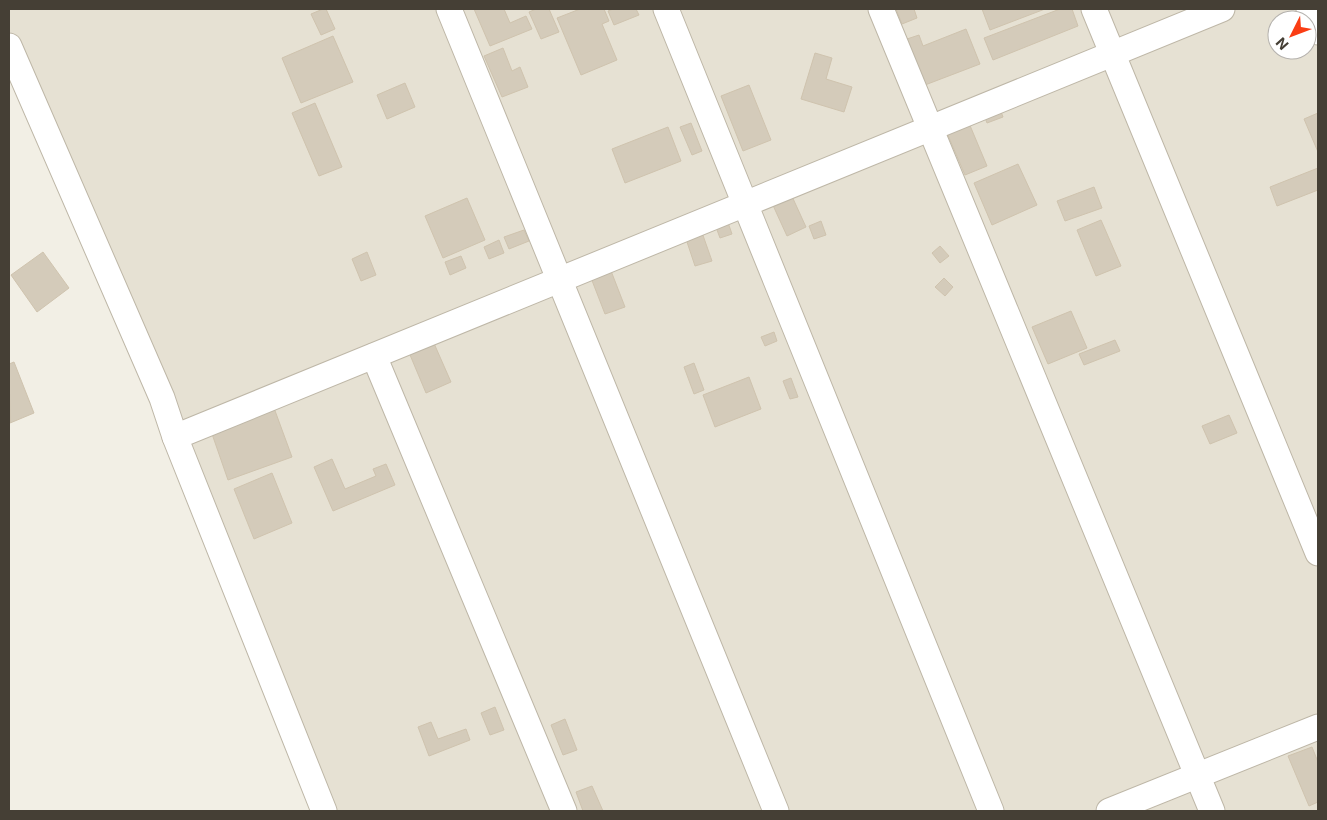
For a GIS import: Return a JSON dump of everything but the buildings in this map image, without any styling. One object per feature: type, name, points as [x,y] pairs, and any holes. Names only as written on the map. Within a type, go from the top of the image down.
[{"type":"street","points":[[449,9],[776,811]]},
{"type":"street","points":[[666,9],[991,811]]},
{"type":"street","points":[[881,9],[1212,811]]},
{"type":"street","points":[[1094,9],[1318,553]]},
{"type":"street","points":[[175,437],[1222,9]]},
{"type":"street","points":[[1309,9],[1318,32]]},
{"type":"street","points":[[9,46],[162,398],[175,437],[324,811]]},
{"type":"street","points":[[374,356],[564,811]]},
{"type":"street","points":[[1109,811],[1318,727]]},
{"type":"shaded area","points":[[9,9],[1318,9],[1318,811],[324,811],[9,46]]}]
